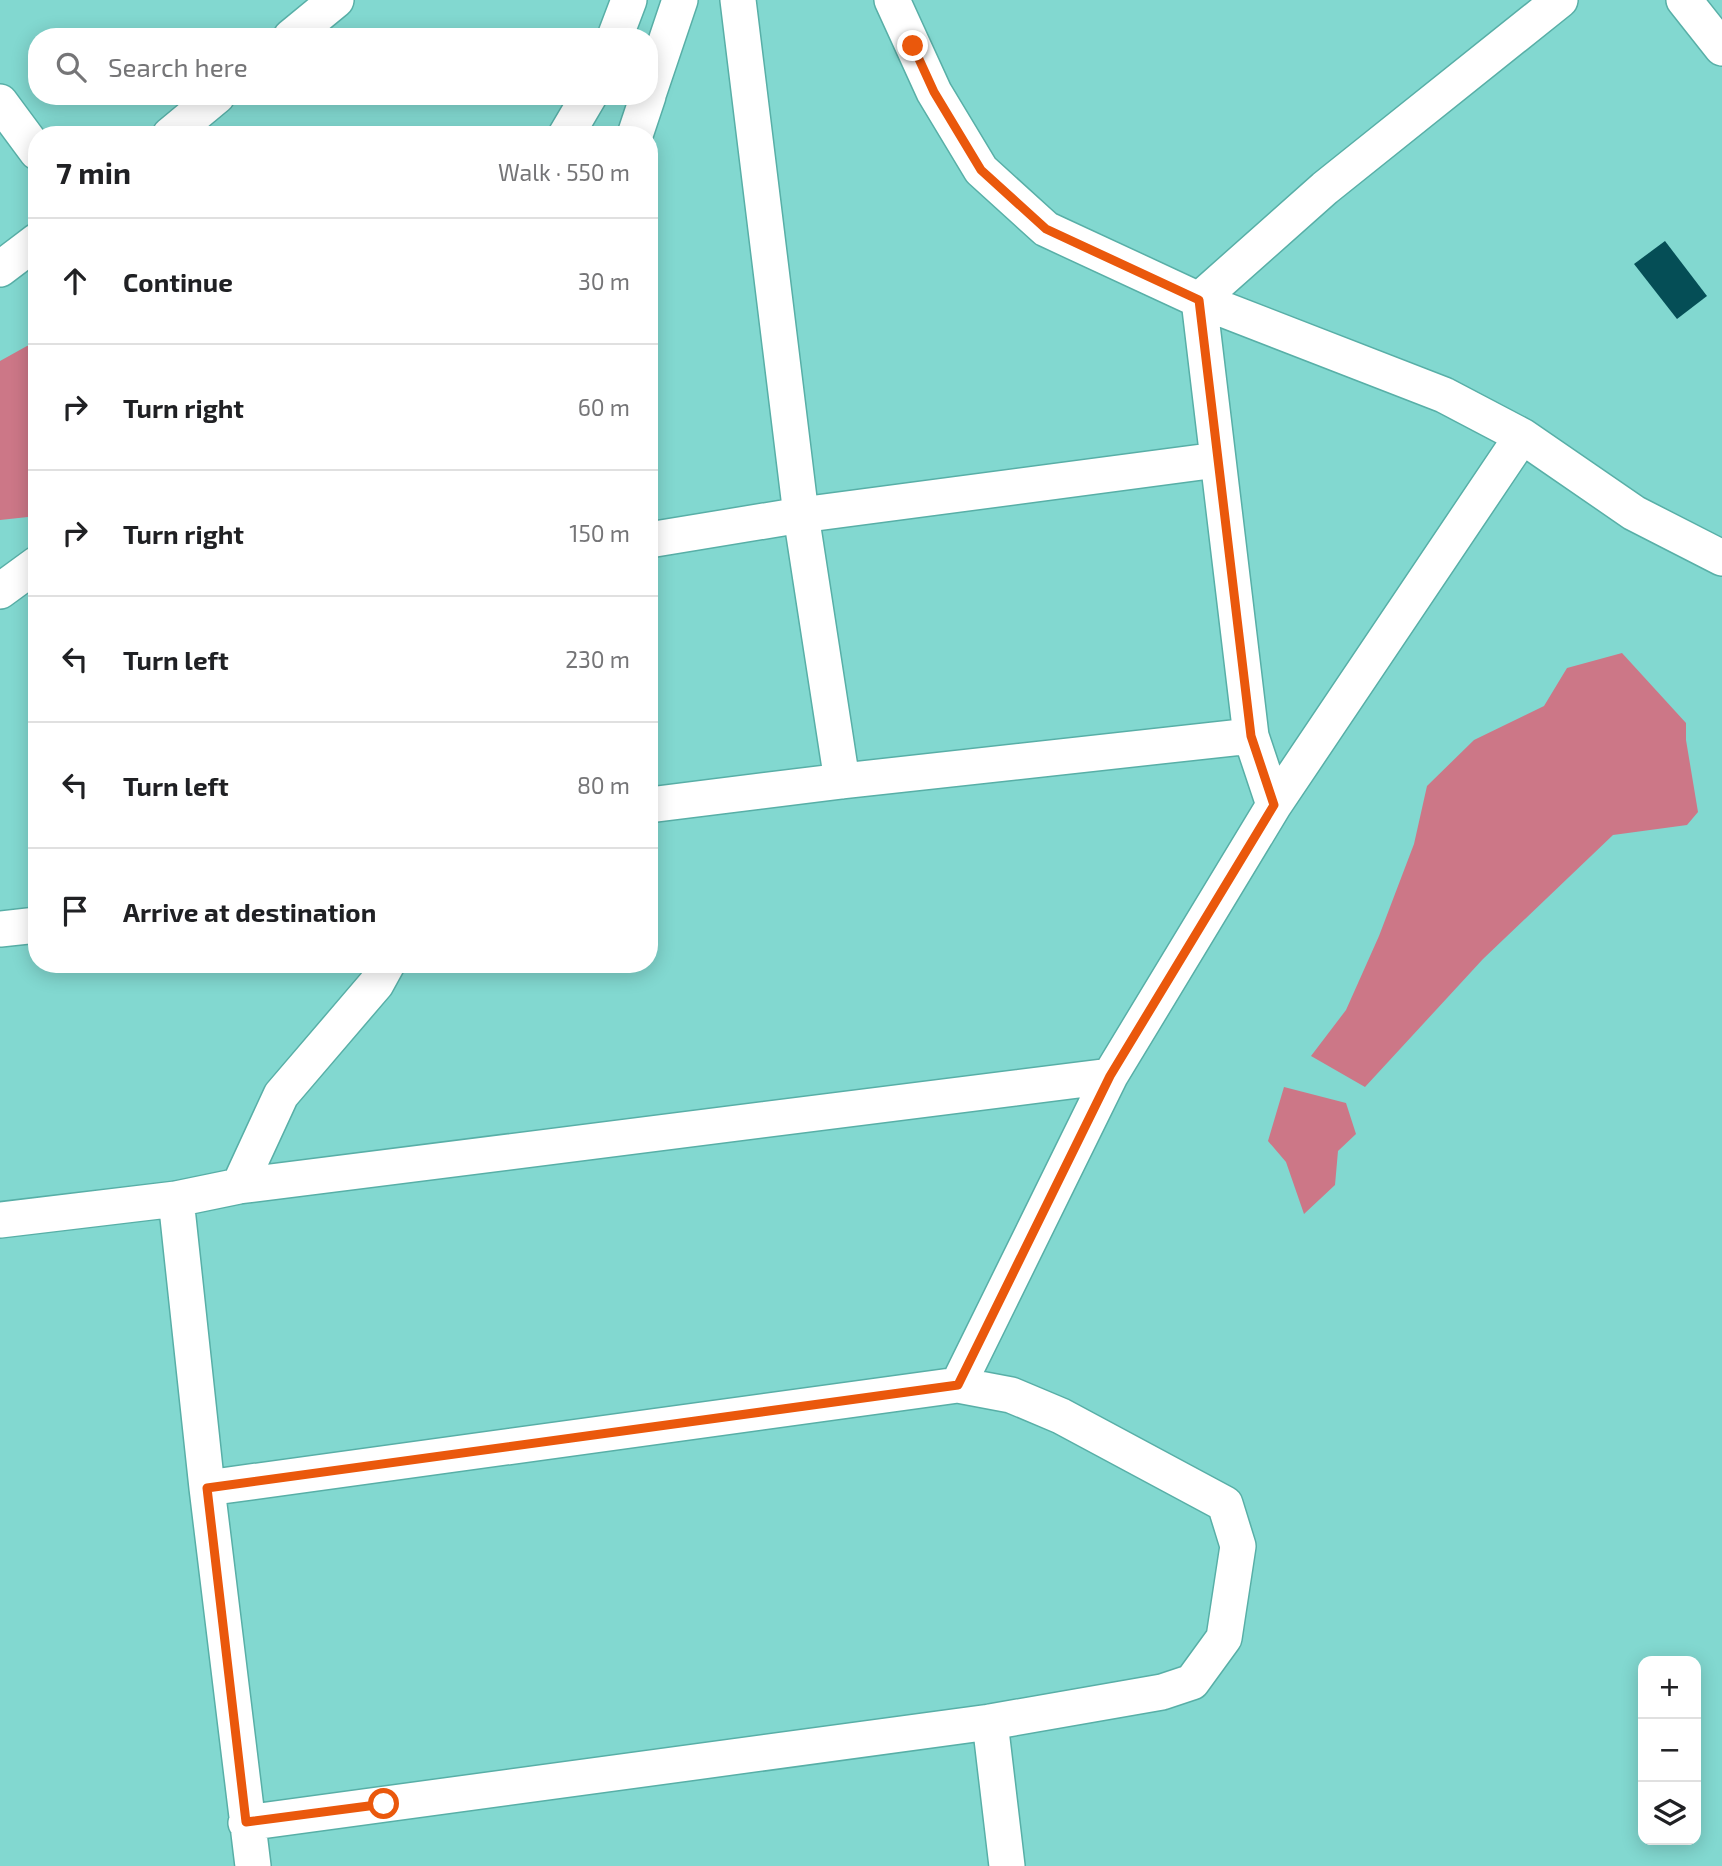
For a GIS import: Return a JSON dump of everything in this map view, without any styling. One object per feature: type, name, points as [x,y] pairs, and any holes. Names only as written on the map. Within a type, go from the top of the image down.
[{"type":"street","points":[[302,28],[336,0]]},
{"type":"street","points":[[618,28],[629,0]]},
{"type":"street","points":[[658,65],[680,0]]},
{"type":"street","points":[[738,0],[801,515],[842,780]]},
{"type":"street","points":[[892,0],[934,92],[981,170],[1046,229],[1199,300],[1444,395],[1522,436],[1634,513],[1722,558]]},
{"type":"street","points":[[1199,300],[1325,188],[1560,0]]},
{"type":"street","points":[[1684,0],[1722,48]]},
{"type":"street","points":[[0,102],[28,140]]},
{"type":"street","points":[[181,126],[206,105]]},
{"type":"street","points":[[571,126],[584,105]]},
{"type":"street","points":[[638,126],[645,105]]},
{"type":"street","points":[[0,269],[28,248]]},
{"type":"street","points":[[1199,300],[1251,736],[1274,805]]},
{"type":"street","points":[[958,1385],[1110,1076],[1274,805],[1522,436]]},
{"type":"street","points":[[658,539],[801,515],[1217,460]]},
{"type":"street","points":[[0,591],[28,571]]},
{"type":"street","points":[[658,804],[842,780],[1251,736]]},
{"type":"street","points":[[0,929],[28,926]]},
{"type":"street","points":[[239,1186],[281,1095],[376,984],[382,973]]},
{"type":"street","points":[[0,1220],[176,1199],[239,1186],[1110,1076]]},
{"type":"street","points":[[176,1199],[207,1488],[253,1866]]},
{"type":"street","points":[[207,1488],[958,1385],[1011,1395],[1061,1416],[1225,1504],[1238,1546],[1224,1638],[1192,1682],[1161,1692],[990,1722],[246,1822]]},
{"type":"street","points":[[990,1722],[1007,1866]]},
{"type":"shaded area","points":[[27,346],[28,517],[0,520],[0,361]]},
{"type":"shaded area","points":[[1622,653],[1686,723],[1686,740],[1698,812],[1687,825],[1613,835],[1483,959],[1365,1087],[1311,1056],[1346,1010],[1379,936],[1414,844],[1427,786],[1474,740],[1544,706],[1567,668]]},
{"type":"shaded area","points":[[1284,1087],[1346,1103],[1356,1134],[1338,1151],[1335,1185],[1304,1214],[1286,1162],[1268,1141]]},
{"type":"building","points":[[1665,241],[1707,296],[1677,319],[1634,264]]},
{"type":"route","points":[[384,1804],[246,1822],[207,1488],[958,1385],[1110,1076],[1274,805],[1251,736],[1199,300],[1046,229],[981,170],[934,92],[913,46]]}]
